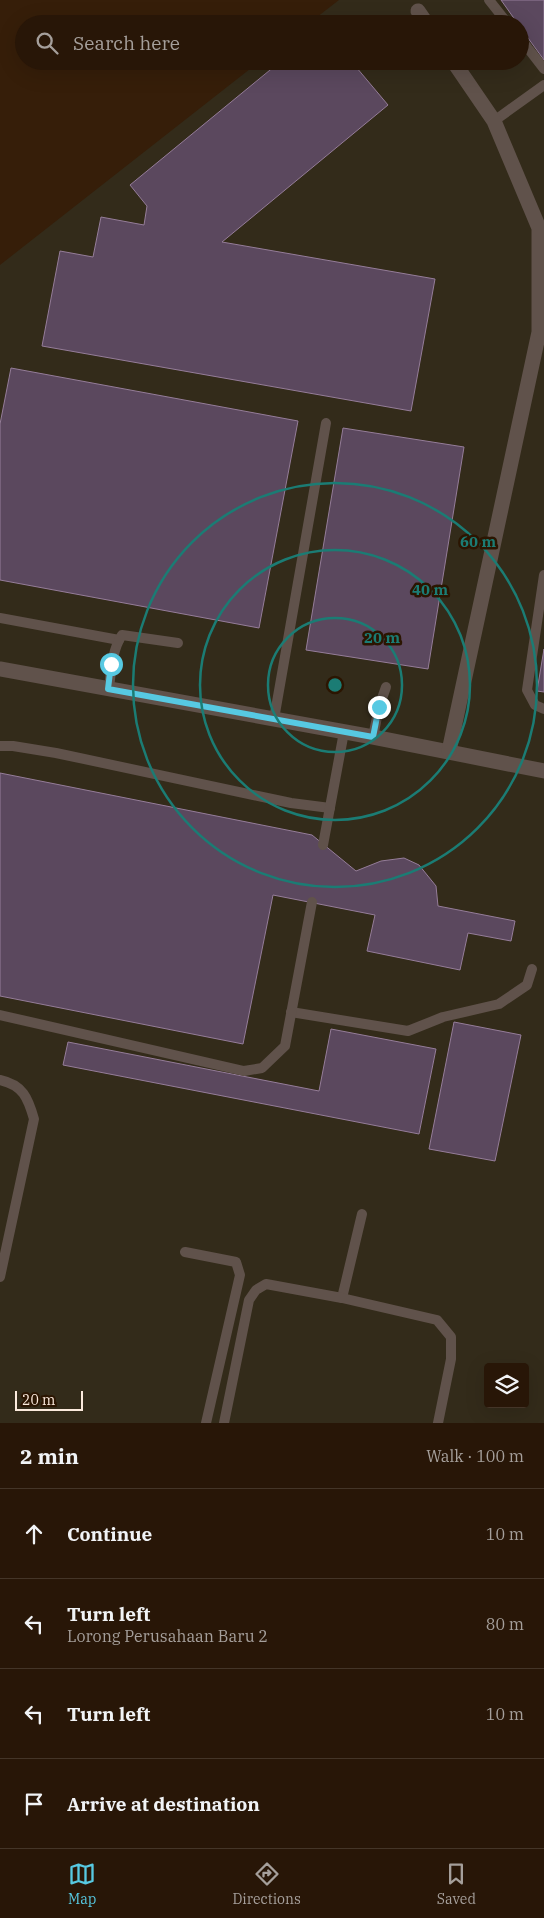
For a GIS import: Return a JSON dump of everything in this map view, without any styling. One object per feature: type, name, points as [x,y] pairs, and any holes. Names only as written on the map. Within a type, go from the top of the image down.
[{"type":"street","points":[[418,10],[421,15]]},
{"type":"street","points":[[449,751],[541,333],[539,228],[494,121],[459,70]]},
{"type":"street","points":[[0,669],[449,751],[544,771]]},
{"type":"lane","points":[[489,0],[501,15]]},
{"type":"lane","points":[[529,50],[544,69]]},
{"type":"lane","points":[[494,121],[544,85]]},
{"type":"lane","points":[[274,719],[326,422]]},
{"type":"lane","points":[[544,575],[528,690],[535,705],[544,709]]},
{"type":"lane","points":[[0,618],[119,640]]},
{"type":"lane","points":[[108,689],[111,664],[122,635],[178,643]]},
{"type":"lane","points":[[373,737],[379,707],[386,687]]},
{"type":"lane","points":[[323,844],[344,732]]},
{"type":"lane","points":[[0,746],[13,746],[56,753],[291,803],[330,808]]},
{"type":"lane","points":[[0,1014],[244,1071],[262,1068],[285,1046],[312,902]]},
{"type":"lane","points":[[292,1012],[408,1031],[443,1017],[499,1004],[526,984],[532,968]]},
{"type":"lane","points":[[0,1080],[12,1082],[28,1100],[34,1119],[0,1277]]},
{"type":"lane","points":[[342,1298],[362,1214]]},
{"type":"lane","points":[[185,1252],[236,1262],[240,1275],[206,1423]]},
{"type":"lane","points":[[224,1423],[249,1300],[256,1290],[266,1284],[342,1298],[436,1320],[451,1337],[451,1359],[438,1423]]},
{"type":"shaded area","points":[[339,0],[544,0],[544,1423],[0,1423],[0,265],[249,70],[529,70],[529,15],[320,15]]},
{"type":"building","points":[[501,0],[544,0],[544,60],[529,39],[529,15],[512,15]]},
{"type":"building","points":[[270,70],[359,70],[388,105],[222,242],[435,279],[411,411],[42,346],[60,251],[93,257],[101,217],[144,225],[147,206],[130,185]]},
{"type":"building","points":[[11,368],[298,421],[259,628],[0,580],[0,424]]},
{"type":"building","points":[[343,428],[464,447],[428,669],[306,650]]},
{"type":"building","points":[[544,649],[544,692],[537,691]]},
{"type":"building","points":[[0,773],[312,835],[356,871],[381,861],[404,858],[419,865],[436,886],[438,906],[515,921],[511,941],[468,933],[460,970],[367,951],[375,915],[273,895],[243,1044],[0,996]]},
{"type":"building","points":[[454,1022],[521,1035],[495,1161],[429,1149]]},
{"type":"building","points":[[331,1029],[436,1049],[419,1134],[63,1065],[68,1042],[319,1091]]},
{"type":"route","points":[[111,664],[108,689],[373,737],[379,707]]}]
